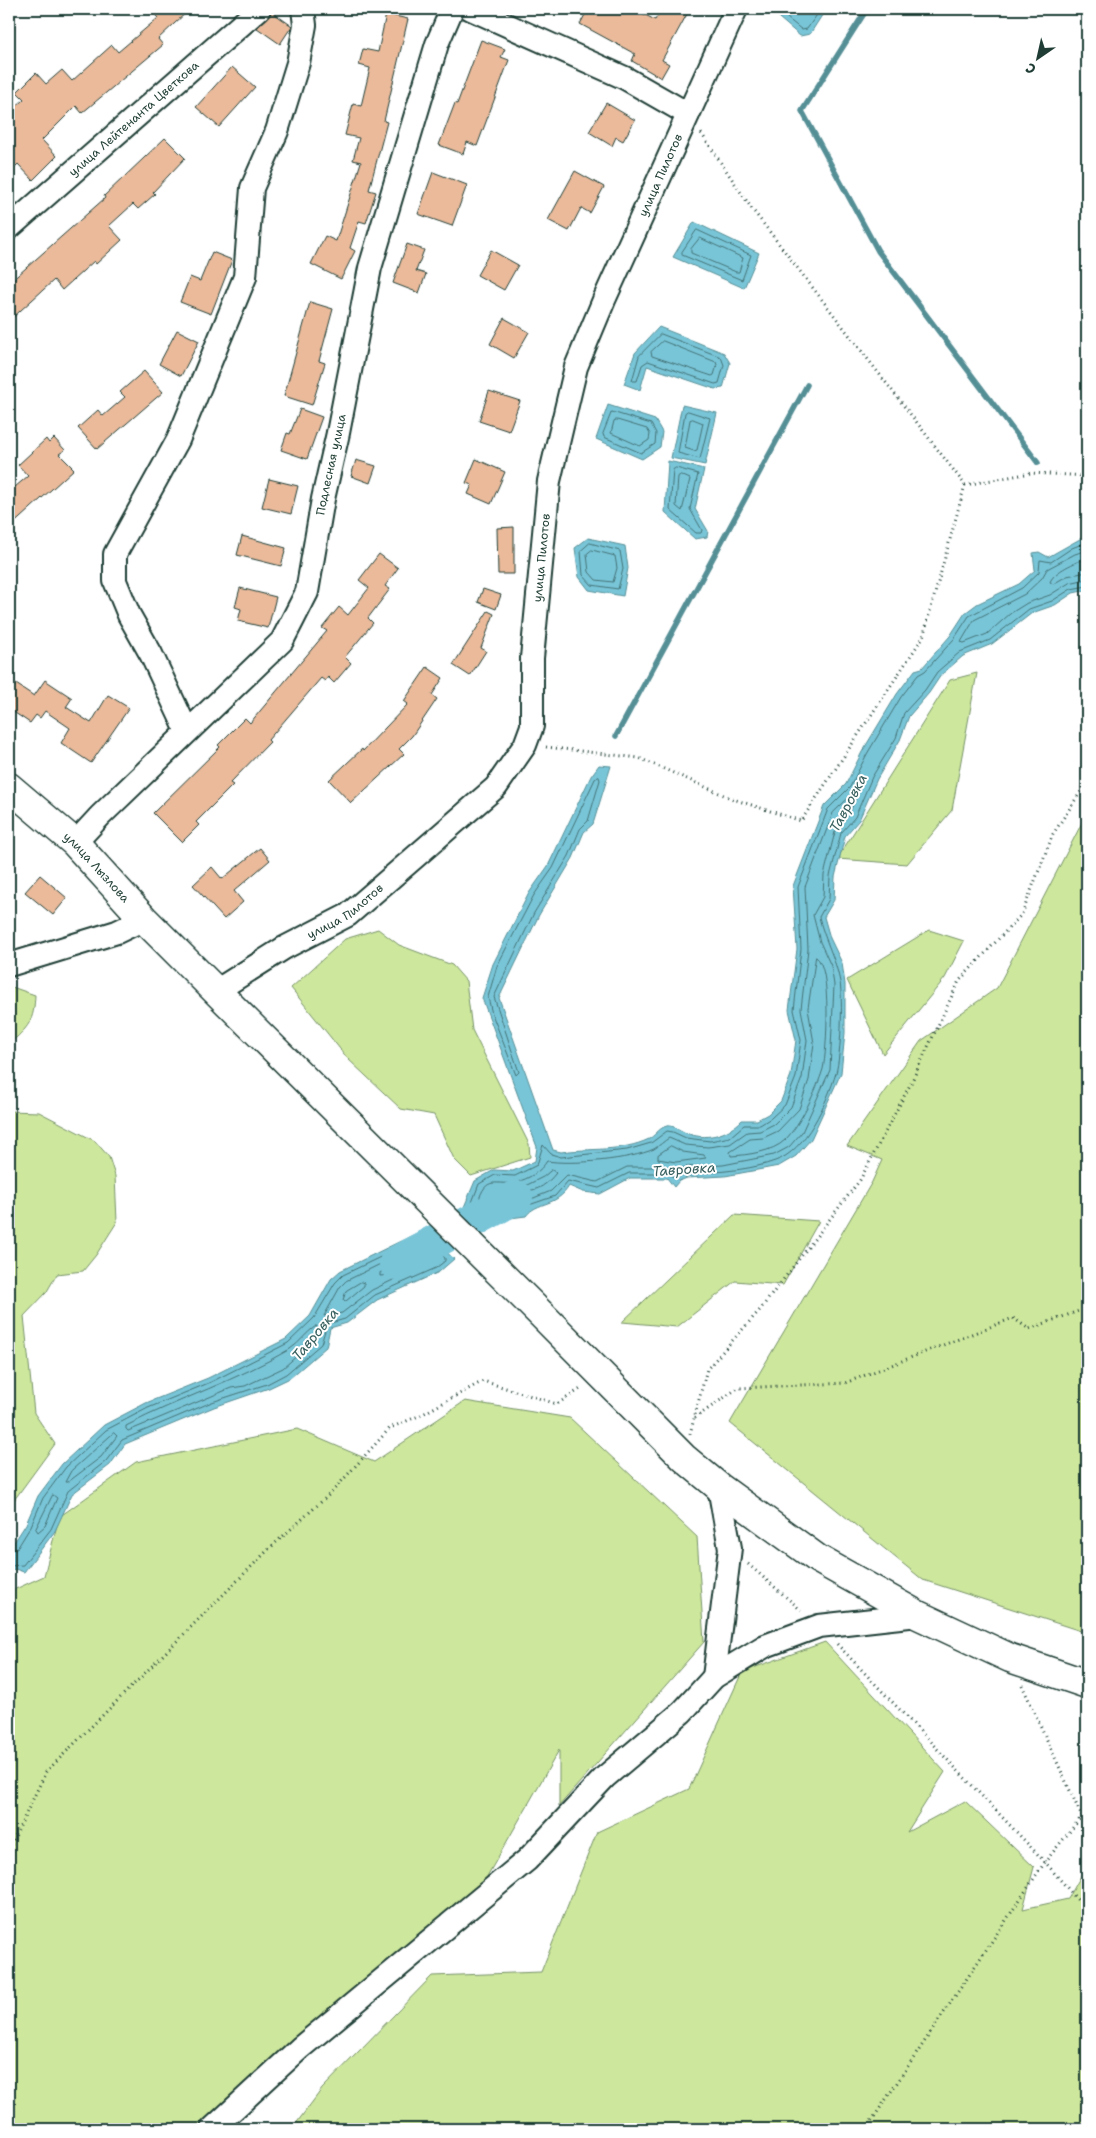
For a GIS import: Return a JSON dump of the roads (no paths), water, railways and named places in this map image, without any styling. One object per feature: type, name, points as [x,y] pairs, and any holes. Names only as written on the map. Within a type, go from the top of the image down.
[{"type":"street","name":"улица Лейтенанта Цветкова","points":[[9,228],[259,9]]},
{"type":"street","points":[[187,731],[126,606],[116,581],[114,554],[178,440],[245,277],[252,188],[276,132],[298,63],[304,24],[303,9]]},
{"type":"street","name":"Подлесная улица","points":[[75,843],[187,731],[282,641],[308,592],[323,499],[338,433],[370,268],[437,44],[452,9]]},
{"type":"street","points":[[471,9],[625,78],[688,114]]},
{"type":"street","name":"улица Пилотов","points":[[216,991],[284,948],[348,915],[496,787],[525,745],[532,726],[532,658],[543,560],[549,481],[566,402],[576,367],[604,300],[736,9]]},
{"type":"street","name":"улица Лызлова","points":[[9,787],[75,843],[144,919],[684,1458],[718,1487],[818,1559],[918,1616],[1010,1658],[1087,1684]]},
{"type":"street","points":[[9,966],[117,932],[144,919]]},
{"type":"street","points":[[714,1676],[730,1548],[718,1487]]},
{"type":"street","points":[[212,2129],[300,2048],[527,1860],[605,1777],[682,1712],[714,1676],[765,1646],[820,1626],[918,1616]]},
{"type":"water","points":[[784,9],[826,9],[810,34],[800,36],[779,18]]},
{"type":"water","points":[[694,222],[759,253],[744,288],[673,257]]},
{"type":"water","points":[[659,327],[724,353],[730,363],[723,388],[715,389],[647,366],[640,390],[624,384],[635,353]]},
{"type":"water","points":[[608,405],[655,420],[662,432],[660,447],[642,459],[596,439]]},
{"type":"water","points":[[682,405],[717,413],[705,465],[671,458]]},
{"type":"water","points":[[668,461],[704,469],[695,509],[708,531],[707,537],[695,539],[665,512]]},
{"type":"water","points":[[1087,535],[1087,590],[1073,593],[1055,605],[1032,613],[992,644],[963,656],[941,675],[929,693],[909,716],[900,740],[877,779],[859,820],[845,836],[835,877],[834,900],[824,917],[830,938],[842,963],[845,984],[845,1033],[841,1073],[811,1139],[796,1156],[779,1166],[725,1176],[687,1178],[679,1181],[674,1187],[667,1178],[630,1178],[600,1194],[583,1192],[569,1186],[559,1197],[536,1208],[526,1216],[510,1218],[488,1230],[464,1207],[475,1181],[494,1170],[513,1171],[535,1161],[537,1147],[482,998],[493,964],[529,893],[548,866],[591,776],[599,765],[611,766],[593,824],[584,832],[573,858],[539,915],[499,998],[553,1150],[561,1152],[628,1146],[649,1139],[660,1129],[667,1126],[672,1126],[693,1135],[716,1135],[730,1129],[742,1120],[757,1120],[768,1114],[781,1101],[791,1075],[796,1040],[789,1010],[797,949],[793,886],[824,806],[846,784],[862,752],[897,694],[915,670],[922,668],[950,636],[965,613],[977,604],[1019,584],[1035,570],[1033,553],[1039,552],[1048,557]]},
{"type":"water","points":[[588,538],[625,546],[628,568],[623,596],[589,590],[579,577],[575,548]]},
{"type":"water","points":[[423,1230],[454,1259],[439,1272],[377,1300],[347,1323],[330,1328],[326,1347],[290,1378],[125,1444],[110,1465],[72,1494],[55,1531],[24,1572],[15,1569],[9,1571],[9,1547],[26,1524],[38,1496],[62,1464],[104,1425],[146,1403],[208,1378],[286,1339],[310,1316],[331,1279],[340,1271]]},
{"type":"waterway","points":[[867,9],[802,111],[878,251],[1038,463]]},
{"type":"waterway","points":[[616,736],[807,385]]},
{"type":"waterway","name":"Тавровка","points":[[396,1263],[516,1197]]}]
